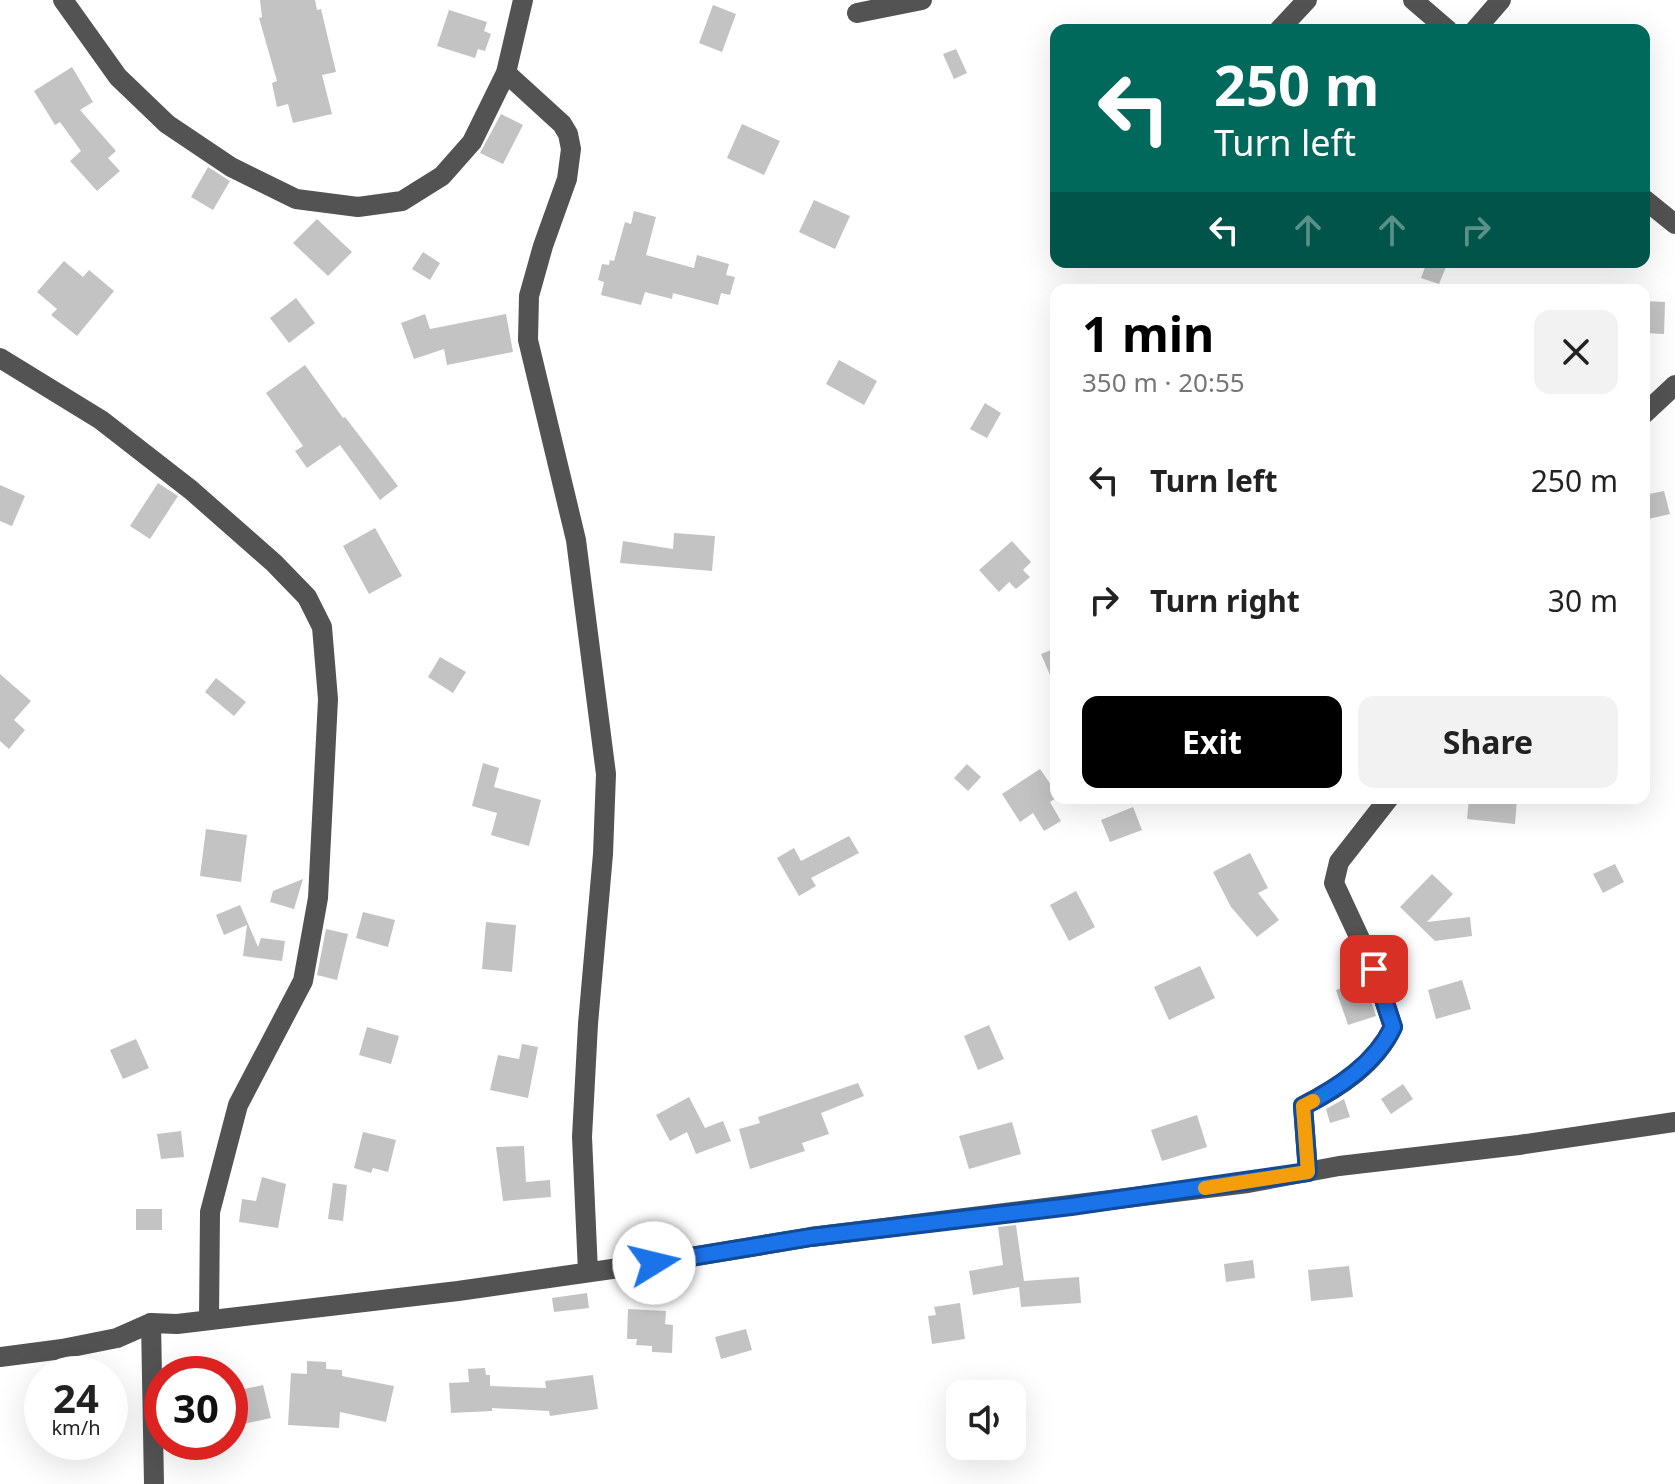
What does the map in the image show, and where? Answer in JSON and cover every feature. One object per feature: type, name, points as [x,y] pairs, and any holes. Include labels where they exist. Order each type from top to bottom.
[{"type":"street","points":[[63,0],[118,77],[167,124],[231,167],[296,199],[358,207],[402,201],[442,176],[472,142],[506,73],[523,0]]},
{"type":"street","points":[[857,13],[922,0]]},
{"type":"street","points":[[1285,24],[1307,0]]},
{"type":"street","points":[[1413,0],[1441,24]]},
{"type":"street","points":[[1480,24],[1501,0]]},
{"type":"street","points":[[506,73],[562,124],[571,149],[567,179],[529,296],[528,340],[576,540],[606,774],[582,1137],[588,1272]]},
{"type":"street","points":[[1650,204],[1675,224]]},
{"type":"street","points":[[0,358],[101,420],[191,490],[274,563],[307,597],[322,627],[328,699],[318,898],[303,981],[238,1105],[210,1212],[209,1320]]},
{"type":"street","points":[[1650,408],[1675,385]]},
{"type":"street","points":[[1308,1172],[1303,1106],[1335,1089],[1384,1046],[1393,1027],[1374,969],[1334,883],[1339,862],[1384,804]]},
{"type":"street","points":[[0,1357],[117,1338],[151,1323],[177,1324],[458,1291],[811,1237],[1071,1206],[1675,1122]]},
{"type":"street","points":[[151,1323],[154,1484]]},
{"type":"building","points":[[260,0],[315,0],[317,10],[321,9],[336,72],[322,75],[332,114],[293,123],[288,104],[277,107],[272,83],[277,81],[259,18],[262,17]]},
{"type":"building","points":[[713,5],[736,14],[722,52],[699,43]]},
{"type":"building","points":[[449,10],[487,22],[484,31],[491,34],[485,51],[478,49],[475,58],[437,46]]},
{"type":"building","points":[[956,49],[967,73],[954,79],[943,54]]},
{"type":"building","points":[[72,67],[93,102],[80,110],[116,151],[108,158],[120,171],[97,191],[70,161],[81,151],[60,122],[55,125],[34,91]]},
{"type":"building","points":[[501,114],[523,125],[503,164],[480,153]]},
{"type":"building","points":[[742,124],[780,141],[764,175],[727,158]]},
{"type":"building","points":[[208,167],[230,181],[213,210],[191,197]]},
{"type":"building","points":[[814,200],[850,216],[835,249],[799,232]]},
{"type":"building","points":[[634,211],[656,217],[646,255],[694,268],[697,255],[729,264],[726,275],[735,277],[730,295],[721,293],[718,305],[673,293],[672,299],[645,292],[641,305],[601,295],[604,282],[598,280],[602,264],[609,265],[610,260],[614,261],[625,222],[631,224]]},
{"type":"building","points":[[317,219],[352,252],[328,276],[293,243]]},
{"type":"building","points":[[423,252],[440,263],[430,280],[412,269]]},
{"type":"building","points":[[64,261],[83,277],[89,270],[114,291],[77,336],[51,315],[57,309],[37,292]]},
{"type":"building","points":[[1425,268],[1446,268],[1439,284],[1421,278]]},
{"type":"building","points":[[296,298],[315,323],[289,343],[270,318]]},
{"type":"building","points":[[1650,301],[1665,302],[1664,334],[1650,333]]},
{"type":"building","points":[[425,314],[430,329],[506,314],[513,352],[447,365],[444,349],[414,359],[401,323]]},
{"type":"building","points":[[839,360],[877,381],[864,405],[826,384]]},
{"type":"building","points":[[305,365],[398,486],[380,500],[340,445],[307,468],[295,451],[303,446],[266,393]]},
{"type":"building","points":[[985,403],[1001,413],[987,438],[970,429]]},
{"type":"building","points":[[158,483],[178,496],[150,539],[130,526]]},
{"type":"building","points":[[0,485],[25,496],[12,526],[0,521]]},
{"type":"building","points":[[1664,491],[1670,514],[1650,519],[1650,494]]},
{"type":"building","points":[[375,528],[402,576],[369,594],[343,546]]},
{"type":"building","points":[[674,533],[715,536],[712,571],[620,563],[623,541],[673,549]]},
{"type":"building","points":[[1012,541],[1031,562],[1023,570],[1030,577],[1016,589],[1009,582],[999,592],[979,570]]},
{"type":"building","points":[[1050,650],[1050,675],[1041,654]]},
{"type":"building","points":[[440,657],[466,672],[453,693],[428,677]]},
{"type":"building","points":[[0,674],[31,701],[14,720],[25,730],[9,749],[0,741]]},
{"type":"building","points":[[216,678],[246,702],[234,716],[205,692]]},
{"type":"building","points":[[483,763],[499,768],[494,787],[541,800],[529,846],[491,835],[497,813],[472,806]]},
{"type":"building","points":[[967,764],[981,777],[968,791],[954,778]]},
{"type":"building","points":[[1040,769],[1050,783],[1050,804],[1061,821],[1044,831],[1033,813],[1020,822],[1002,794]]},
{"type":"building","points":[[1468,804],[1517,804],[1515,824],[1467,819]]},
{"type":"building","points":[[1133,807],[1142,830],[1110,842],[1101,820]]},
{"type":"building","points":[[206,829],[247,835],[241,882],[200,876]]},
{"type":"building","points":[[849,836],[859,853],[811,878],[816,886],[799,896],[777,858],[794,848],[801,861]]},
{"type":"building","points":[[1250,853],[1268,888],[1258,893],[1279,920],[1257,937],[1231,907],[1213,872]]},
{"type":"building","points":[[1615,864],[1624,882],[1603,893],[1593,874]]},
{"type":"building","points":[[1432,874],[1453,894],[1427,922],[1470,917],[1472,936],[1435,941],[1400,907]]},
{"type":"building","points":[[303,879],[294,909],[270,902],[273,891]]},
{"type":"building","points":[[1076,891],[1095,927],[1069,941],[1050,905]]},
{"type":"building","points":[[240,905],[258,947],[261,938],[285,941],[282,961],[243,956],[247,925],[224,935],[216,915]]},
{"type":"building","points":[[363,912],[395,920],[388,947],[356,938]]},
{"type":"building","points":[[486,922],[516,925],[512,972],[482,969]]},
{"type":"building","points":[[326,929],[348,934],[337,980],[317,975]]},
{"type":"building","points":[[1200,966],[1215,998],[1169,1020],[1154,987]]},
{"type":"building","points":[[1364,980],[1376,1016],[1348,1025],[1336,990]]},
{"type":"building","points":[[1462,980],[1471,1009],[1436,1019],[1428,990]]},
{"type":"building","points":[[989,1025],[1004,1059],[978,1070],[964,1036]]},
{"type":"building","points":[[367,1027],[399,1036],[391,1064],[359,1055]]},
{"type":"building","points":[[136,1039],[149,1068],[123,1079],[110,1050]]},
{"type":"building","points":[[522,1044],[538,1047],[528,1098],[490,1090],[498,1055],[519,1059]]},
{"type":"building","points":[[858,1083],[864,1096],[821,1113],[829,1134],[802,1143],[805,1151],[750,1169],[739,1129],[760,1123],[758,1117]]},
{"type":"building","points":[[1403,1084],[1413,1099],[1391,1114],[1381,1099]]},
{"type":"building","points":[[689,1097],[705,1128],[723,1121],[731,1141],[696,1154],[687,1132],[670,1141],[656,1115]]},
{"type":"building","points":[[1344,1099],[1350,1117],[1330,1123],[1326,1109]]},
{"type":"building","points":[[1197,1115],[1207,1147],[1162,1161],[1151,1130]]},
{"type":"building","points":[[1012,1122],[1021,1154],[969,1169],[959,1136]]},
{"type":"building","points":[[181,1131],[184,1157],[161,1159],[157,1134]]},
{"type":"building","points":[[363,1132],[396,1140],[388,1172],[373,1168],[371,1173],[354,1168]]},
{"type":"building","points":[[524,1146],[526,1182],[550,1180],[551,1197],[503,1201],[496,1147]]},
{"type":"building","points":[[262,1177],[286,1184],[278,1228],[239,1222],[242,1199],[256,1201]]},
{"type":"building","points":[[333,1183],[347,1185],[343,1221],[328,1219]]},
{"type":"building","points":[[136,1209],[162,1209],[162,1230],[136,1230]]},
{"type":"building","points":[[1016,1225],[1024,1281],[1079,1277],[1081,1303],[1021,1307],[1019,1287],[973,1295],[969,1271],[1003,1265],[998,1227]]},
{"type":"building","points":[[1253,1260],[1255,1278],[1226,1282],[1224,1264]]},
{"type":"building","points":[[1349,1266],[1353,1297],[1311,1301],[1308,1270]]},
{"type":"building","points":[[587,1293],[589,1308],[554,1312],[552,1298]]},
{"type":"building","points":[[960,1303],[965,1339],[932,1344],[928,1316],[936,1315],[934,1307]]},
{"type":"building","points":[[628,1309],[666,1311],[665,1324],[673,1325],[672,1353],[652,1352],[652,1346],[636,1345],[637,1339],[627,1339]]},
{"type":"building","points":[[746,1329],[752,1350],[721,1359],[715,1337]]},
{"type":"building","points":[[307,1361],[326,1362],[326,1369],[342,1370],[342,1376],[394,1386],[386,1422],[340,1412],[339,1428],[288,1425],[291,1373],[307,1374]]},
{"type":"building","points":[[485,1368],[486,1375],[490,1375],[490,1386],[546,1388],[545,1381],[593,1375],[598,1409],[550,1416],[549,1411],[492,1408],[492,1411],[451,1413],[449,1383],[469,1382],[468,1369]]},
{"type":"building","points":[[263,1385],[271,1418],[248,1423],[248,1388]]},
{"type":"slow traffic","points":[[1205,1188],[1308,1172],[1303,1106],[1313,1101]]},
{"type":"route","points":[[654,1263],[811,1237],[1248,1183],[1308,1172],[1303,1106],[1335,1089],[1384,1046],[1393,1027],[1374,969]]}]
